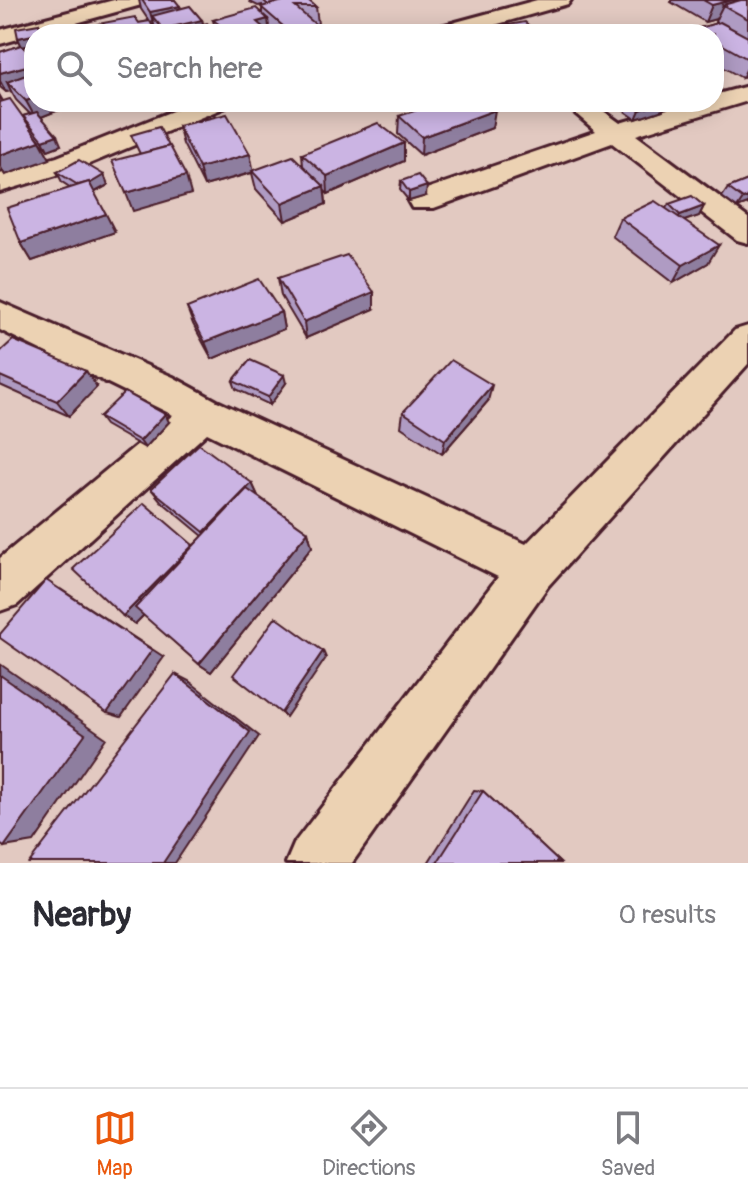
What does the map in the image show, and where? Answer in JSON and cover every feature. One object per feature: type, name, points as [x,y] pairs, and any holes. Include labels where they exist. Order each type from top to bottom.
[{"type":"street","points":[[48,24],[138,0]]},
{"type":"street","points":[[490,24],[561,0]]},
{"type":"street","points":[[443,9],[464,24]]},
{"type":"street","points":[[0,37],[24,31]]},
{"type":"street","points":[[724,100],[748,93]]},
{"type":"street","points":[[0,183],[67,163],[192,112]]},
{"type":"street","points":[[589,112],[748,233]]},
{"type":"street","points":[[423,201],[618,132],[685,112]]},
{"type":"street","points":[[0,315],[160,388],[203,413],[532,570]]},
{"type":"street","points":[[316,863],[532,570],[748,340]]},
{"type":"street","points":[[0,588],[203,413]]},
{"type":"building","points":[[142,0],[175,0],[180,6],[150,12]]},
{"type":"building","points":[[263,0],[287,0],[268,5]]},
{"type":"building","points":[[287,0],[308,0],[316,7],[295,7],[315,24],[281,24],[261,7]]},
{"type":"building","points":[[703,0],[732,0],[712,5]]},
{"type":"building","points":[[748,0],[748,19],[723,5]]},
{"type":"building","points":[[190,6],[202,20],[159,24],[152,16]]},
{"type":"building","points":[[256,8],[268,19],[257,22],[259,24],[219,24],[213,20]]},
{"type":"building","points":[[135,17],[139,23],[150,21],[152,24],[98,24]]},
{"type":"building","points":[[724,24],[748,37],[748,59],[724,46]]},
{"type":"building","points":[[24,27],[24,37],[18,38],[16,28]]},
{"type":"building","points":[[21,45],[24,48],[24,67],[0,73],[0,52]]},
{"type":"building","points":[[24,76],[24,99],[7,82]]},
{"type":"building","points":[[10,99],[40,141],[0,155],[0,102]]},
{"type":"building","points":[[37,112],[57,135],[43,140],[23,116]]},
{"type":"building","points":[[411,112],[490,112],[422,137],[399,116]]},
{"type":"building","points":[[227,114],[250,154],[199,168],[178,126]]},
{"type":"building","points":[[378,123],[404,143],[327,176],[302,154]]},
{"type":"building","points":[[159,127],[169,146],[140,154],[131,135]]},
{"type":"building","points":[[170,146],[186,176],[126,193],[112,161]]},
{"type":"building","points":[[293,156],[324,186],[282,203],[252,171]]},
{"type":"building","points":[[79,160],[104,175],[89,184],[78,185],[57,172]]},
{"type":"building","points":[[418,175],[427,186],[409,192],[401,181]]},
{"type":"building","points":[[748,180],[748,197],[743,199],[728,188]]},
{"type":"building","points":[[89,182],[106,214],[21,243],[7,208]]},
{"type":"building","points":[[692,196],[704,206],[680,215],[669,204]]},
{"type":"building","points":[[655,201],[719,245],[683,265],[620,218]]},
{"type":"building","points":[[347,255],[374,292],[304,322],[278,278]]},
{"type":"building","points":[[259,279],[281,312],[205,342],[187,308]]},
{"type":"building","points":[[13,340],[86,371],[57,401],[0,376],[0,352]]},
{"type":"building","points":[[250,360],[284,375],[268,397],[233,381]]},
{"type":"building","points":[[451,360],[492,385],[445,440],[403,412]]},
{"type":"building","points":[[125,392],[165,414],[140,441],[99,417]]},
{"type":"building","points":[[199,444],[252,483],[204,532],[151,489]]},
{"type":"building","points":[[247,489],[308,532],[199,664],[135,608]]},
{"type":"building","points":[[144,503],[193,545],[123,616],[73,569]]},
{"type":"building","points":[[46,580],[152,650],[107,713],[0,638],[0,634]]},
{"type":"building","points":[[276,617],[323,651],[281,713],[233,675]]},
{"type":"building","points":[[175,674],[250,732],[163,863],[29,863]]},
{"type":"building","points":[[0,675],[85,734],[4,847],[0,844]]},
{"type":"building","points":[[483,791],[560,863],[437,863]]}]
